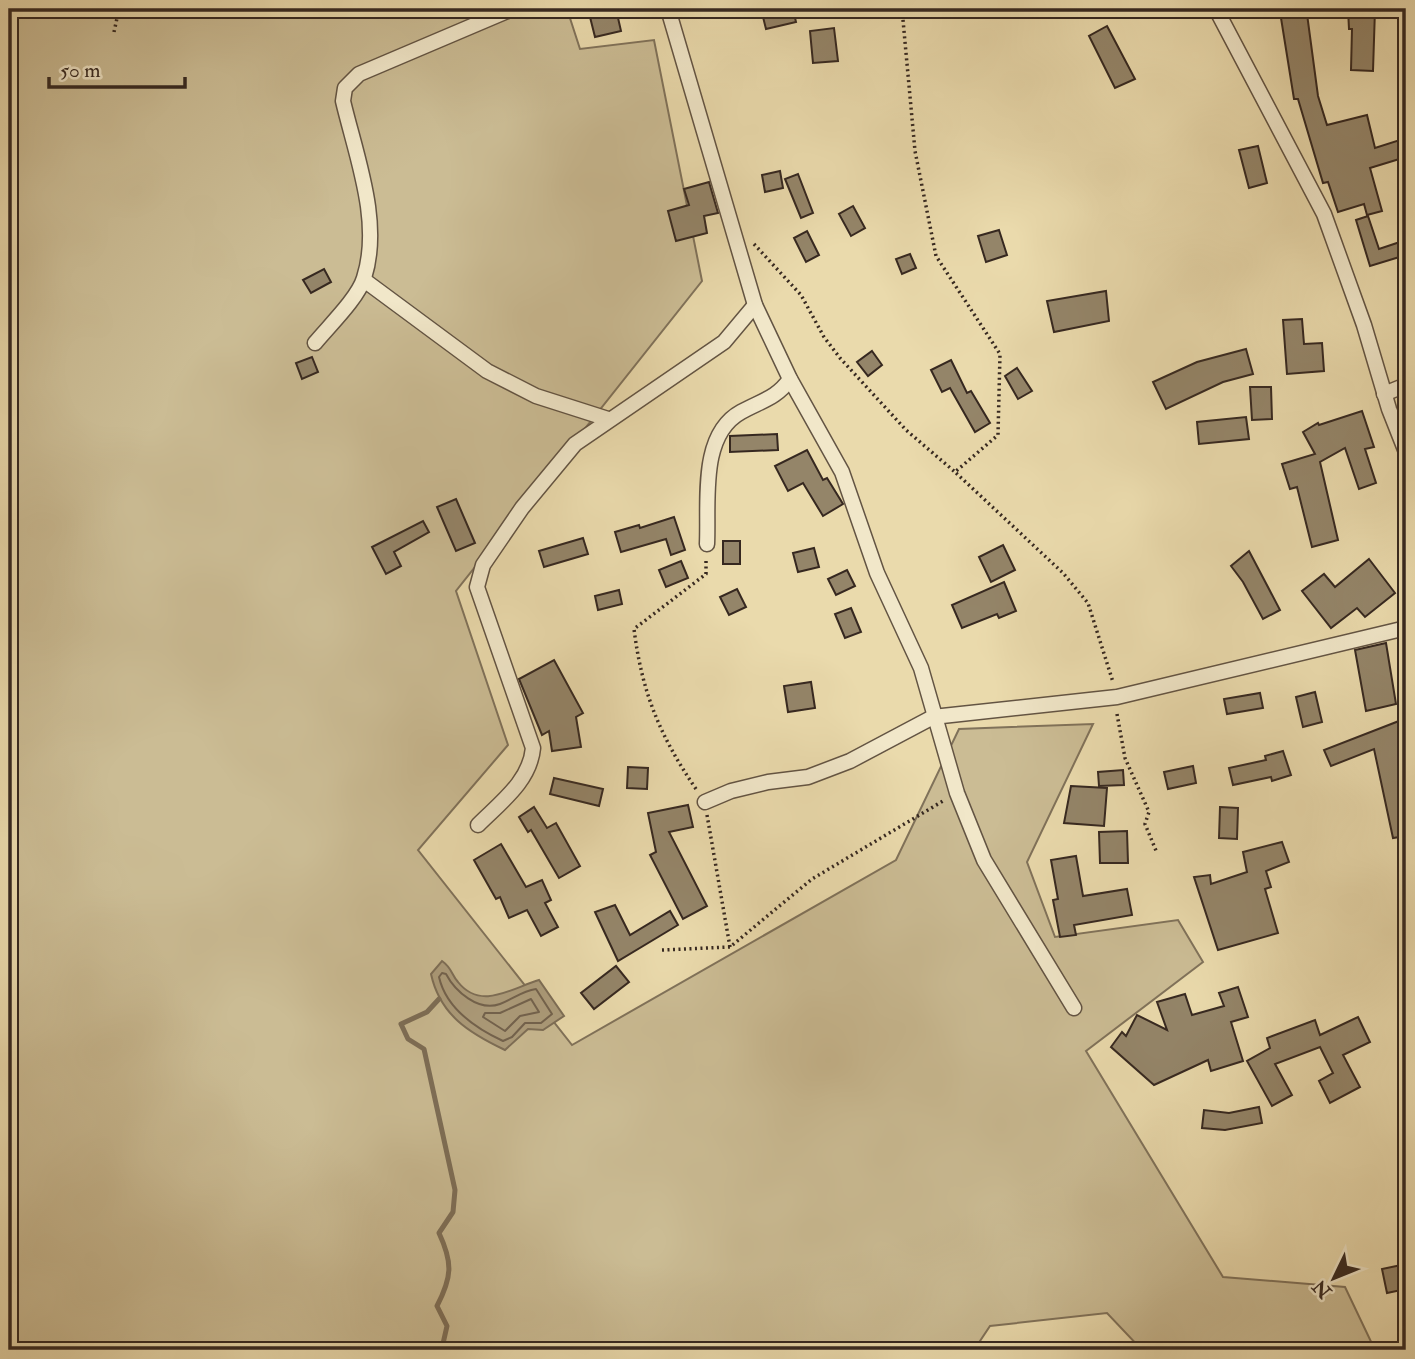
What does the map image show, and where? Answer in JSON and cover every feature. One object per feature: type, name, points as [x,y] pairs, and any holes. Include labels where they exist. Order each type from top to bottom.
[{"type":"street","points":[[315,344],[364,280],[370,246],[368,208],[343,101],[345,88],[359,74],[512,9]]},
{"type":"street","points":[[668,9],[755,305],[790,379],[842,472],[877,573],[921,668],[933,718],[957,793],[984,860],[1074,1008]]},
{"type":"street","points":[[1216,9],[1324,214],[1406,452]]},
{"type":"street","points":[[364,280],[487,371],[536,396],[608,419]]},
{"type":"street","points":[[478,825],[517,786],[531,764],[533,748],[477,587],[478,576],[522,508],[575,444],[724,342],[755,305]]},
{"type":"street","points":[[707,544],[710,477],[716,437],[726,422],[776,396],[790,379]]},
{"type":"street","points":[[1384,394],[1406,385]]},
{"type":"street","points":[[705,802],[756,785],[808,778],[850,761],[933,718],[1118,697],[1406,628]]},
{"type":"path","points":[[114,32],[118,9]]},
{"type":"path","points":[[902,9],[915,151],[936,256],[1000,354],[998,435],[955,472]]},
{"type":"path","points":[[732,226],[794,286],[840,358],[906,430],[1063,573],[1088,603],[1118,697],[1118,727],[1125,758],[1149,812],[1145,824],[1157,853]]},
{"type":"path","points":[[707,544],[706,574],[634,629],[640,673],[667,747],[705,802],[730,947]]},
{"type":"path","points":[[662,950],[730,947],[812,879],[957,793]]},
{"type":"shaded area","points":[[9,9],[567,9],[580,49],[654,40],[702,281],[456,591],[508,745],[418,850],[572,1045],[896,860],[959,729],[1093,724],[1027,862],[1055,937],[1178,920],[1203,962],[1086,1051],[1223,1277],[1345,1287],[1375,1350],[1142,1350],[1107,1313],[990,1326],[974,1350],[9,1350]]},
{"type":"water","points":[[442,961],[467,991],[477,995],[497,995],[539,980],[564,1016],[543,1030],[528,1029],[505,1050],[468,1029],[441,1001],[431,974]]},
{"type":"building","points":[[588,9],[616,9],[621,31],[595,37]]},
{"type":"building","points":[[761,9],[793,9],[796,22],[766,29]]},
{"type":"building","points":[[1348,9],[1375,9],[1373,71],[1351,70],[1352,29],[1349,29]]},
{"type":"building","points":[[1307,14],[1318,96],[1327,125],[1367,115],[1375,148],[1406,138],[1406,157],[1370,168],[1382,211],[1367,215],[1364,204],[1338,212],[1328,182],[1323,183],[1298,99],[1294,99],[1281,18]]},
{"type":"building","points":[[1107,26],[1135,79],[1115,88],[1089,36]]},
{"type":"building","points":[[834,28],[838,61],[813,63],[810,31]]},
{"type":"building","points":[[1258,146],[1267,183],[1249,188],[1239,150]]},
{"type":"building","points":[[780,171],[783,188],[765,192],[762,175]]},
{"type":"building","points":[[798,174],[813,213],[801,218],[785,179]]},
{"type":"building","points":[[709,182],[718,213],[704,216],[707,233],[676,241],[668,211],[689,205],[684,189]]},
{"type":"building","points":[[853,206],[865,228],[851,236],[839,214]]},
{"type":"building","points":[[1368,216],[1379,249],[1406,240],[1406,255],[1370,266],[1356,220]]},
{"type":"building","points":[[999,230],[1007,255],[986,262],[978,236]]},
{"type":"building","points":[[807,231],[819,255],[806,262],[794,238]]},
{"type":"building","points":[[910,254],[916,268],[902,274],[896,259]]},
{"type":"building","points":[[324,269],[331,282],[311,293],[303,280]]},
{"type":"building","points":[[1106,291],[1109,321],[1054,332],[1047,301]]},
{"type":"building","points":[[1302,319],[1304,344],[1322,343],[1324,371],[1287,374],[1283,320]]},
{"type":"building","points":[[1246,349],[1253,374],[1223,382],[1166,409],[1153,382],[1197,362]]},
{"type":"building","points":[[872,351],[882,365],[868,376],[857,362]]},
{"type":"building","points":[[312,357],[318,372],[302,379],[296,363]]},
{"type":"building","points":[[951,360],[967,393],[971,391],[990,423],[975,432],[950,388],[942,392],[931,370]]},
{"type":"building","points":[[1017,368],[1032,391],[1018,399],[1005,376]]},
{"type":"building","points":[[1250,387],[1271,387],[1272,419],[1252,420]]},
{"type":"building","points":[[1362,411],[1374,447],[1365,449],[1376,483],[1359,489],[1345,448],[1320,462],[1338,540],[1312,547],[1297,487],[1290,489],[1282,464],[1315,454],[1303,432],[1318,423],[1319,425]]},
{"type":"building","points":[[1246,417],[1249,439],[1199,444],[1197,422]]},
{"type":"building","points":[[777,434],[778,450],[730,452],[730,436]]},
{"type":"building","points":[[807,450],[823,480],[827,478],[843,504],[823,516],[803,483],[788,491],[775,466]]},
{"type":"building","points":[[456,499],[475,543],[456,551],[437,507]]},
{"type":"building","points":[[674,517],[685,550],[671,555],[666,539],[621,552],[615,532],[639,525],[640,528]]},
{"type":"building","points":[[423,521],[429,532],[394,552],[401,566],[386,574],[372,547]]},
{"type":"building","points":[[583,538],[588,554],[544,567],[539,551]]},
{"type":"building","points":[[723,541],[740,541],[740,564],[723,564]]},
{"type":"building","points":[[1003,545],[1015,570],[991,582],[979,557]]},
{"type":"building","points":[[814,548],[819,567],[798,572],[793,553]]},
{"type":"building","points":[[1249,551],[1280,610],[1263,619],[1231,566]]},
{"type":"building","points":[[1369,559],[1395,593],[1365,617],[1357,608],[1331,628],[1302,591],[1324,574],[1335,587]]},
{"type":"building","points":[[681,561],[688,578],[666,587],[659,570]]},
{"type":"building","points":[[847,570],[855,586],[836,595],[828,579]]},
{"type":"building","points":[[1004,582],[1016,611],[999,618],[997,614],[962,628],[952,605]]},
{"type":"building","points":[[737,589],[746,607],[729,615],[720,597]]},
{"type":"building","points":[[619,590],[622,604],[598,610],[595,596]]},
{"type":"building","points":[[851,608],[861,632],[845,638],[835,614]]},
{"type":"building","points":[[1386,643],[1396,704],[1366,711],[1355,650]]},
{"type":"building","points":[[554,660],[583,713],[576,717],[581,747],[552,751],[549,731],[542,735],[519,679]]},
{"type":"building","points":[[811,682],[815,708],[788,712],[784,686]]},
{"type":"building","points":[[1315,692],[1322,722],[1303,727],[1296,697]]},
{"type":"building","points":[[1260,693],[1263,708],[1227,714],[1224,699]]},
{"type":"building","points":[[1399,721],[1406,766],[1406,786],[1400,787],[1406,816],[1406,836],[1393,838],[1374,749],[1331,766],[1324,750]]},
{"type":"building","points":[[1283,751],[1291,775],[1272,781],[1271,777],[1233,785],[1229,768],[1266,760],[1265,756]]},
{"type":"building","points":[[1193,766],[1196,783],[1168,789],[1164,772]]},
{"type":"building","points":[[628,767],[648,768],[647,789],[627,788]]},
{"type":"building","points":[[1123,770],[1124,785],[1099,786],[1098,772]]},
{"type":"building","points":[[554,778],[603,789],[599,806],[550,794]]},
{"type":"building","points":[[1071,786],[1107,788],[1104,826],[1064,823]]},
{"type":"building","points":[[688,805],[693,827],[669,832],[707,906],[683,919],[650,855],[656,852],[648,813]]},
{"type":"building","points":[[534,807],[547,828],[556,823],[580,866],[559,878],[531,830],[528,832],[519,817]]},
{"type":"building","points":[[1220,807],[1238,808],[1237,839],[1219,838]]},
{"type":"building","points":[[1127,831],[1128,863],[1100,863],[1099,832]]},
{"type":"building","points":[[1282,842],[1289,862],[1266,871],[1271,887],[1265,889],[1278,933],[1218,950],[1194,877],[1210,875],[1211,884],[1247,872],[1243,852]]},
{"type":"building","points":[[501,844],[526,887],[542,880],[551,900],[545,903],[558,927],[541,936],[527,910],[509,918],[500,897],[496,899],[474,860]]},
{"type":"building","points":[[1076,856],[1083,896],[1127,889],[1132,915],[1074,925],[1076,935],[1060,937],[1053,900],[1058,899],[1051,860]]},
{"type":"building","points":[[615,905],[630,935],[670,911],[678,925],[618,961],[595,912]]},
{"type":"building","points":[[616,966],[629,982],[594,1009],[581,993]]},
{"type":"building","points":[[1238,987],[1248,1017],[1231,1022],[1243,1061],[1211,1071],[1208,1060],[1154,1085],[1111,1047],[1122,1032],[1126,1036],[1137,1015],[1167,1030],[1157,1002],[1185,994],[1192,1015],[1224,1006],[1219,993]]},
{"type":"building","points":[[1358,1017],[1370,1042],[1343,1055],[1360,1087],[1330,1103],[1319,1081],[1333,1073],[1320,1047],[1275,1064],[1292,1095],[1272,1106],[1247,1061],[1270,1048],[1267,1038],[1315,1020],[1320,1035]]},
{"type":"building","points":[[1259,1107],[1262,1123],[1225,1130],[1202,1128],[1204,1110],[1229,1113]]},
{"type":"building","points":[[1406,1264],[1406,1289],[1387,1293],[1382,1269]]},
{"type":"waterway","points":[[438,1350],[442,1348],[447,1326],[437,1306],[446,1287],[449,1270],[447,1253],[439,1233],[453,1212],[455,1190],[424,1049],[408,1039],[401,1024],[427,1012],[439,999]]}]
